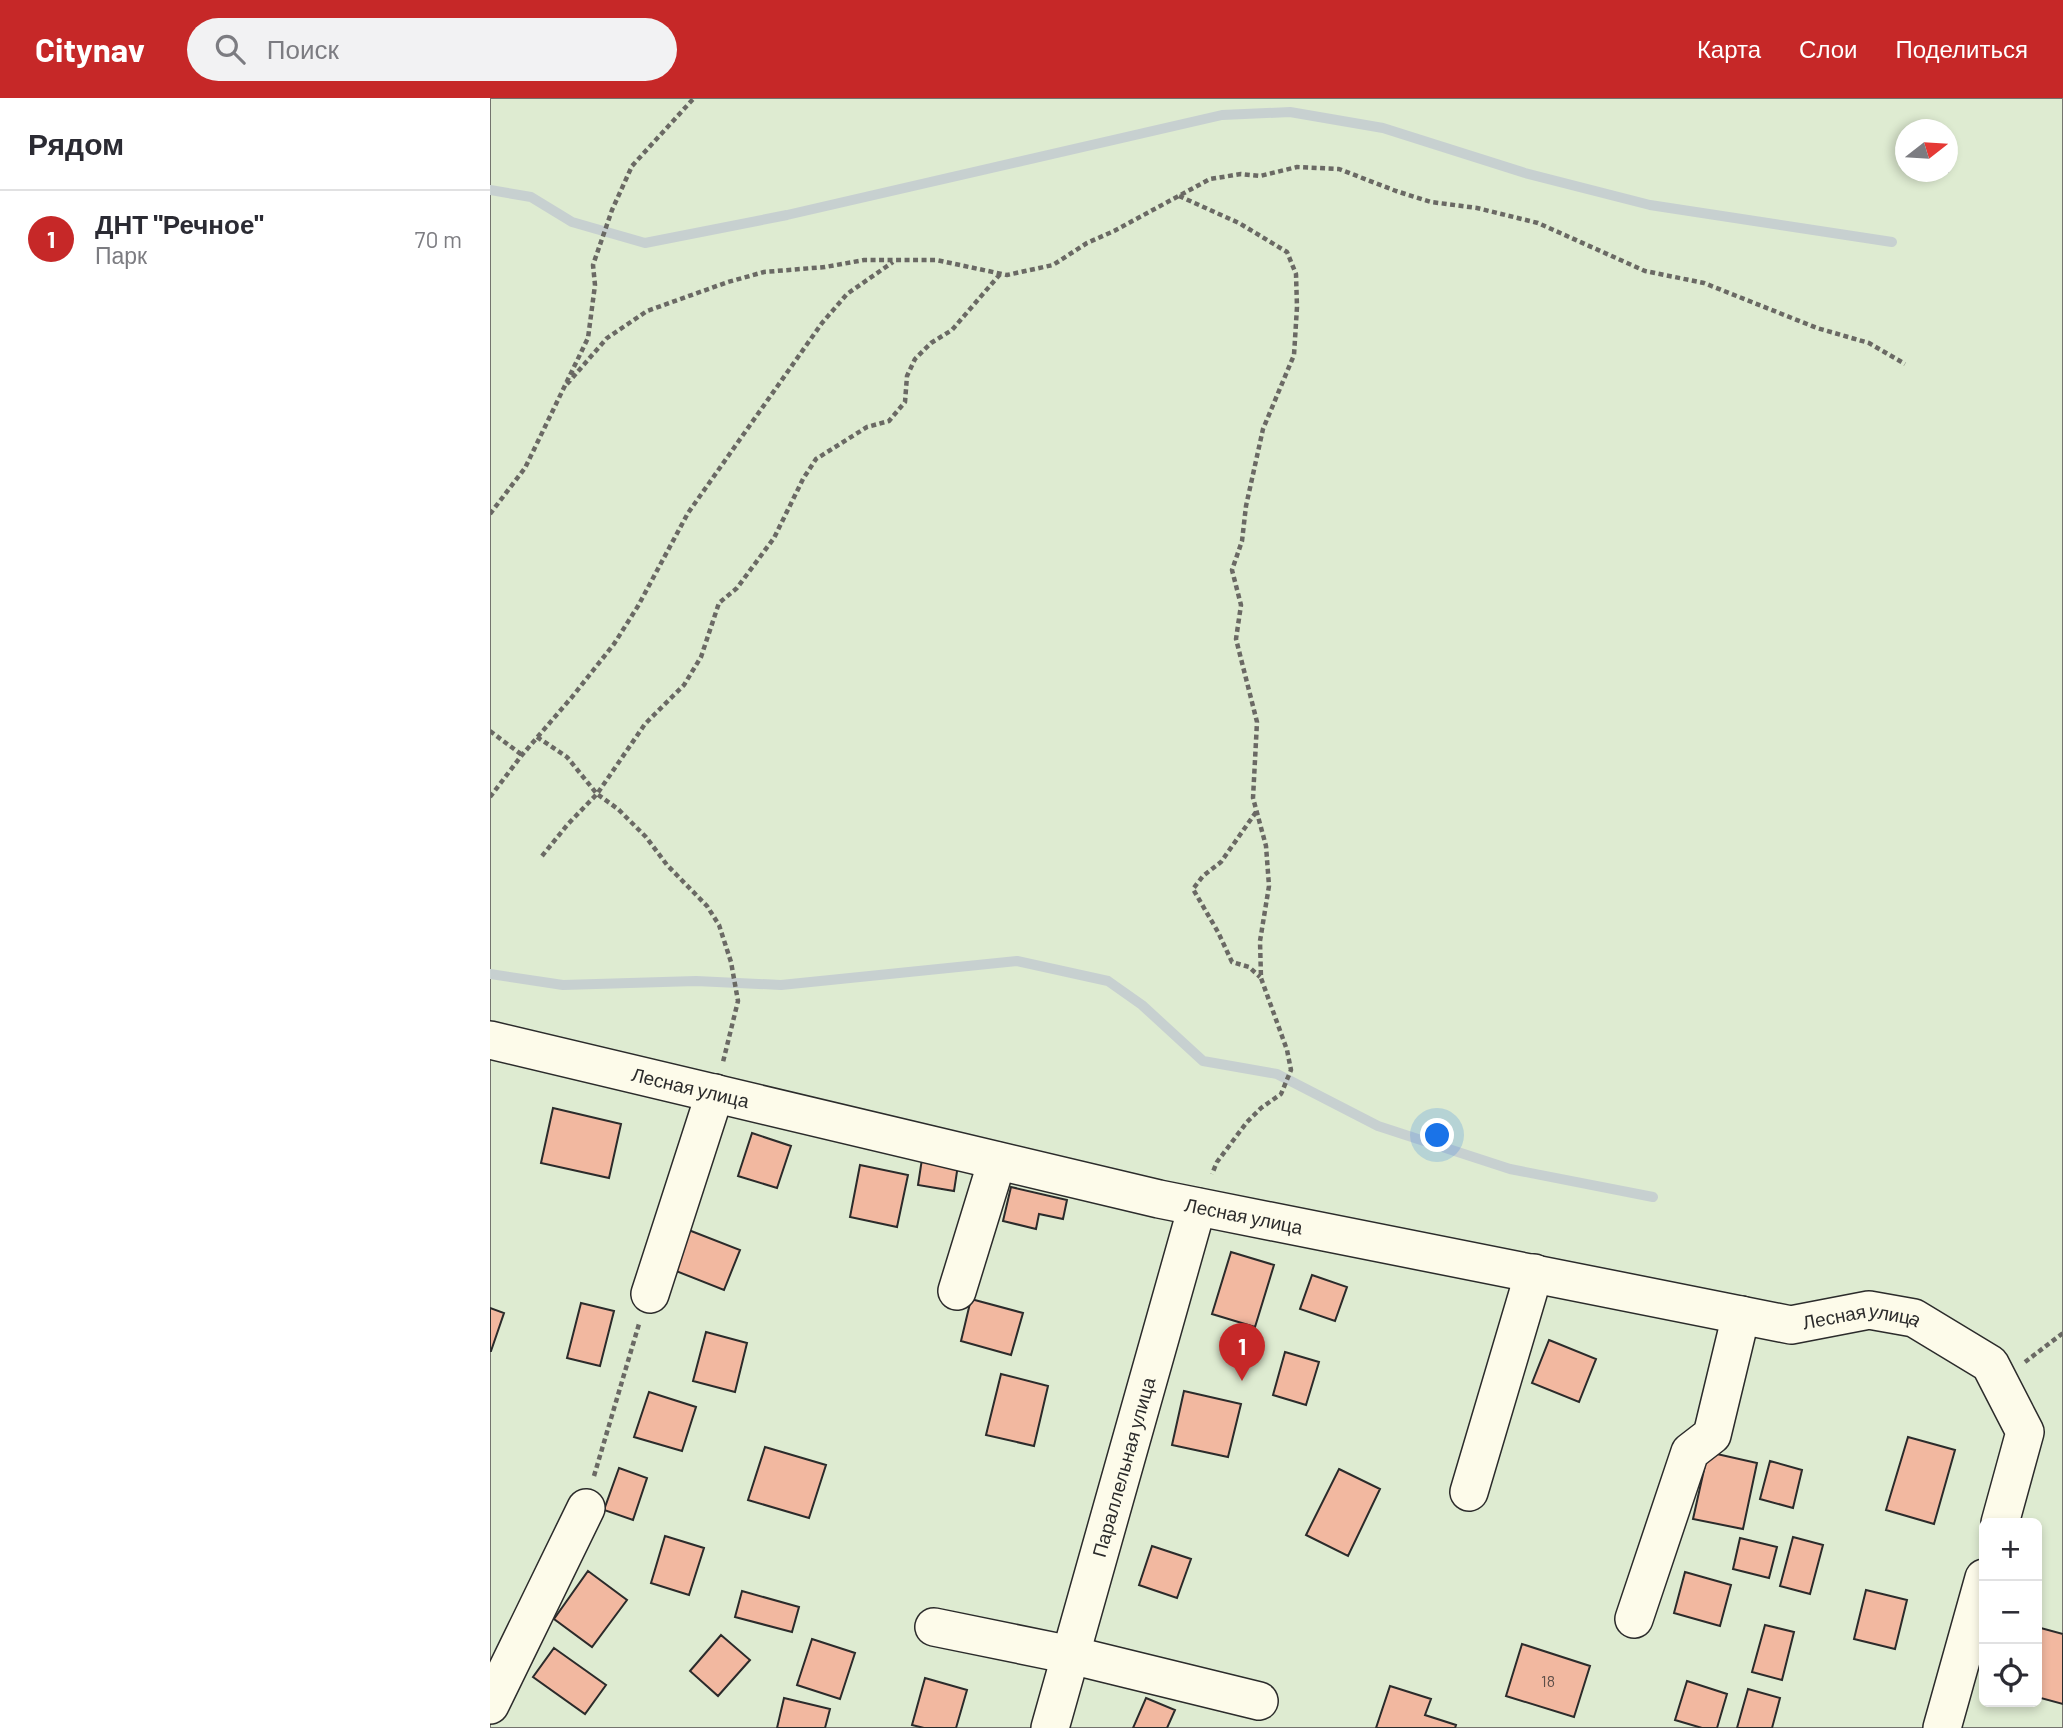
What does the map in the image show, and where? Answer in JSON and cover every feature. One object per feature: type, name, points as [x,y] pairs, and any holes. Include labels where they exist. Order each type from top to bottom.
[{"type":"street","name":"Лесная улица","points":[[490,1040],[1197,1207],[1791,1325],[1869,1310],[1914,1318],[1994,1373]]},
{"type":"street","points":[[650,1293],[715,1093]]},
{"type":"street","points":[[957,1291],[997,1161]]},
{"type":"street","name":"Параллельная улица","points":[[1050,1728],[1197,1207]]},
{"type":"street","points":[[1469,1492],[1534,1273]]},
{"type":"street","points":[[1634,1619],[1690,1452],[1712,1435],[1741,1315]]},
{"type":"street","points":[[1994,1373],[2025,1432],[2001,1518]]},
{"type":"street","points":[[490,1704],[586,1507]]},
{"type":"street","points":[[1942,1728],[1983,1581]]},
{"type":"street","points":[[934,1627],[1071,1655],[1259,1701]]},
{"type":"path","points":[[490,514],[525,468],[588,338],[595,285],[593,265],[612,210],[632,166],[694,98]]},
{"type":"path","points":[[567,384],[607,338],[647,312],[728,282],[764,272],[825,267],[864,260],[936,260],[1007,275],[1052,265],[1087,243],[1210,180],[1241,174],[1260,176],[1297,167],[1339,169],[1431,202],[1477,208],[1538,223],[1645,271],[1704,283],[1817,328],[1869,343],[1905,364]]},
{"type":"path","points":[[1179,196],[1239,223],[1287,252],[1296,274],[1297,307],[1294,355],[1263,429],[1246,506],[1242,541],[1232,570],[1241,604],[1236,639],[1257,722],[1253,798],[1266,846],[1269,886],[1260,941],[1261,978],[1287,1050],[1291,1070],[1281,1094],[1247,1122],[1217,1162],[1197,1207]]},
{"type":"path","points":[[490,797],[614,644],[638,606],[688,513],[822,323],[847,295],[894,261]]},
{"type":"path","points":[[542,856],[597,794],[645,724],[684,685],[701,657],[719,603],[737,587],[774,538],[816,459],[867,428],[889,421],[905,402],[907,376],[915,359],[931,343],[952,330],[1001,273]]},
{"type":"path","points":[[490,731],[522,755]]},
{"type":"path","points":[[537,737],[567,757],[597,794],[618,809],[646,837],[667,864],[707,906],[719,926],[731,962],[738,1001],[715,1093]]},
{"type":"path","points":[[1256,811],[1222,862],[1203,876],[1194,889],[1232,962],[1249,967],[1261,978]]},
{"type":"path","points":[[586,1507],[610,1418],[650,1293]]},
{"type":"path","points":[[1994,1373],[2063,1333]]},
{"type":"green space","points":[[490,98],[2063,98],[2063,1728],[490,1728]]},
{"type":"building","points":[[553,1108],[621,1124],[609,1178],[541,1163]]},
{"type":"building","points":[[752,1133],[791,1146],[777,1188],[738,1176]]},
{"type":"building","points":[[922,1159],[958,1165],[954,1191],[918,1185]]},
{"type":"building","points":[[860,1165],[908,1175],[897,1227],[850,1217]]},
{"type":"building","points":[[1011,1187],[1067,1200],[1063,1219],[1039,1214],[1036,1229],[1003,1221]]},
{"type":"building","points":[[686,1229],[740,1250],[724,1290],[671,1269]]},
{"type":"building","points":[[1231,1252],[1274,1265],[1255,1327],[1212,1314]]},
{"type":"building","points":[[1312,1275],[1347,1287],[1335,1321],[1300,1309]]},
{"type":"building","points":[[971,1299],[1023,1313],[1011,1355],[961,1341]]},
{"type":"building","points":[[581,1303],[614,1311],[600,1366],[567,1358]]},
{"type":"building","points":[[490,1308],[504,1313],[491,1351],[490,1351]]},
{"type":"building","points":[[706,1332],[747,1343],[735,1392],[693,1381]]},
{"type":"building","points":[[1549,1340],[1596,1359],[1579,1402],[1532,1383]]},
{"type":"building","points":[[1285,1352],[1319,1362],[1306,1405],[1273,1395]]},
{"type":"building","points":[[1001,1374],[1048,1386],[1034,1446],[986,1435]]},
{"type":"building","points":[[1184,1391],[1241,1404],[1228,1457],[1172,1445]]},
{"type":"building","points":[[649,1392],[696,1407],[682,1451],[634,1437]]},
{"type":"building","points":[[1908,1437],[1955,1450],[1934,1524],[1886,1510]]},
{"type":"building","points":[[765,1447],[826,1465],[809,1518],[748,1500]]},
{"type":"building","points":[[1708,1452],[1757,1463],[1743,1529],[1693,1519]]},
{"type":"building","points":[[1770,1461],[1802,1470],[1793,1508],[1760,1499]]},
{"type":"building","points":[[619,1468],[647,1478],[633,1520],[604,1510]]},
{"type":"building","points":[[1339,1469],[1380,1489],[1348,1556],[1306,1535]]},
{"type":"building","points":[[665,1536],[704,1548],[689,1595],[651,1583]]},
{"type":"building","points":[[1793,1537],[1823,1545],[1810,1594],[1780,1586]]},
{"type":"building","points":[[1740,1538],[1777,1547],[1769,1578],[1733,1569]]},
{"type":"building","points":[[1152,1546],[1191,1559],[1177,1598],[1139,1585]]},
{"type":"building","points":[[588,1571],[627,1600],[592,1647],[554,1619]]},
{"type":"building","points":[[1685,1572],[1731,1585],[1720,1626],[1674,1613]]},
{"type":"building","points":[[1866,1590],[1907,1600],[1895,1649],[1854,1639]]},
{"type":"building","points":[[742,1591],[799,1607],[792,1632],[735,1617]]},
{"type":"building","points":[[1765,1625],[1794,1632],[1782,1680],[1752,1672]]},
{"type":"building","points":[[2042,1628],[2063,1634],[2063,1704],[2042,1698]]},
{"type":"building","points":[[721,1635],[750,1660],[718,1696],[690,1671]]},
{"type":"building","points":[[812,1639],[855,1653],[840,1699],[797,1685]]},
{"type":"building","points":[[1522,1644],[1590,1666],[1574,1717],[1506,1696]]},
{"type":"building","points":[[554,1648],[606,1685],[585,1714],[533,1677]]},
{"type":"building","points":[[925,1678],[967,1690],[956,1728],[924,1728],[912,1725]]},
{"type":"building","points":[[1687,1681],[1727,1694],[1717,1728],[1702,1728],[1675,1720]]},
{"type":"building","points":[[1390,1686],[1431,1699],[1425,1715],[1456,1725],[1455,1728],[1376,1728]]},
{"type":"building","points":[[1748,1689],[1780,1698],[1772,1728],[1737,1728]]},
{"type":"building","points":[[784,1698],[830,1709],[825,1728],[777,1728]]},
{"type":"building","points":[[1146,1698],[1175,1710],[1167,1728],[1133,1728]]},
{"type":"waterway","points":[[490,190],[531,197],[572,222],[645,243],[787,215],[1222,115],[1290,112],[1383,128],[1525,173],[1650,205],[1892,242]]},
{"type":"waterway","points":[[490,974],[563,985],[696,981],[781,985],[1017,961],[1108,981],[1142,1005],[1203,1061],[1277,1074],[1378,1126],[1510,1169],[1653,1197]]},
{"type":"place","name":"ДНТ \"Речное\"","points":[[1242,1381]]}]
